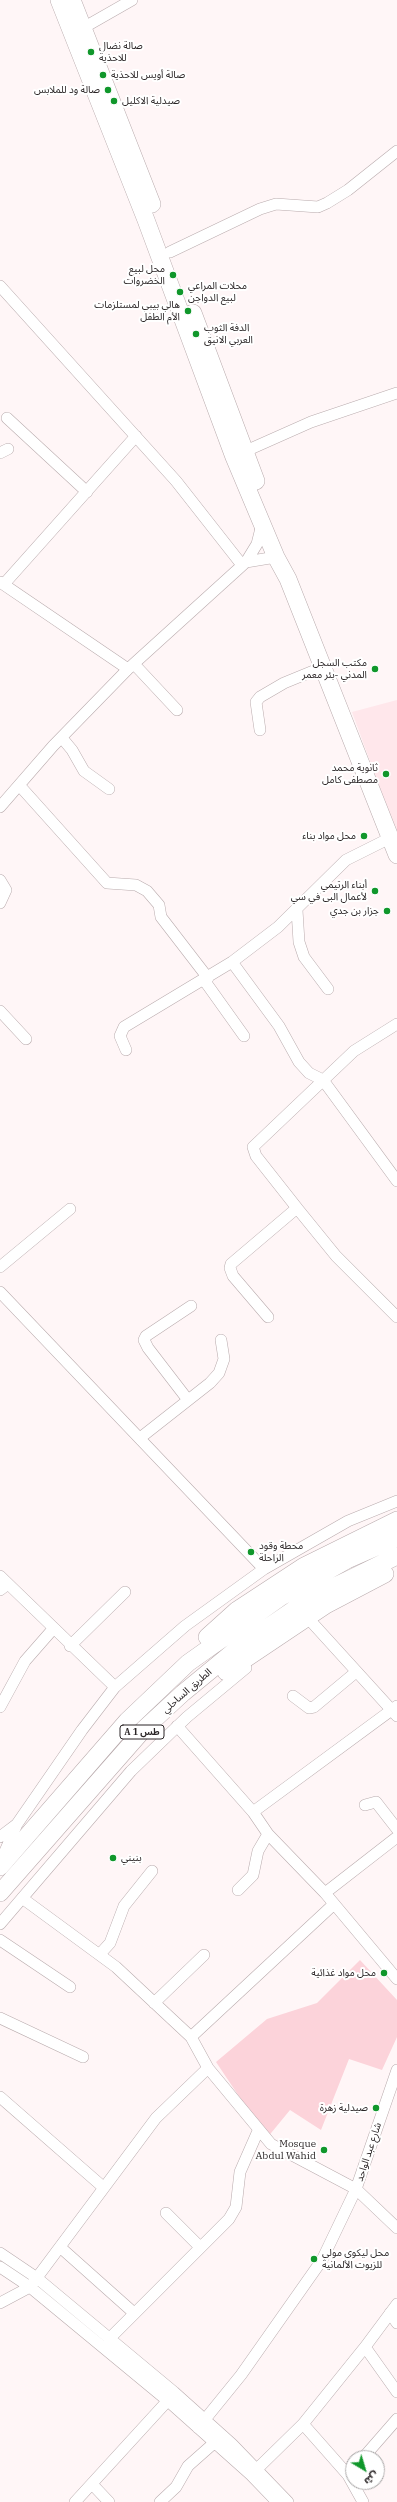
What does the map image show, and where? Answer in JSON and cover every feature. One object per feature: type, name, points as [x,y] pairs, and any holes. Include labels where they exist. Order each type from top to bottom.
[{"type":"highway","points":[[59,0],[204,359],[239,454],[262,524],[276,558],[288,579],[397,855]]},
{"type":"highway","points":[[72,0],[110,92],[170,252],[204,359]]},
{"type":"highway","points":[[239,454],[283,553],[288,579]]},
{"type":"highway","points":[[188,1663],[212,1632],[237,1610],[281,1580],[332,1551],[397,1520]]},
{"type":"highway","name":"الطريق الساحلي","points":[[0,1893],[144,1729],[183,1693],[305,1592],[347,1560],[397,1538]]},
{"type":"highway","name":"الطريق الساحلي","points":[[0,1867],[127,1721],[188,1663],[238,1626],[305,1592],[397,1556]]},
{"type":"highway","points":[[144,1729],[170,1717],[239,1662],[309,1619],[352,1590],[397,1569]]},
{"type":"street","points":[[83,28],[132,0]]},
{"type":"street","points":[[170,252],[260,209],[276,204],[318,206],[327,203],[348,190],[397,151]]},
{"type":"street","points":[[0,286],[136,436],[244,563]]},
{"type":"street","points":[[239,454],[311,422],[396,395]]},
{"type":"street","points":[[8,418],[87,492]]},
{"type":"street","points":[[136,436],[87,492],[2,583],[131,666],[177,710]]},
{"type":"street","points":[[0,807],[62,738],[131,666],[244,563],[257,544],[262,524]]},
{"type":"street","points":[[244,563],[276,558]]},
{"type":"street","points":[[260,730],[256,702],[260,697],[284,683],[323,667]]},
{"type":"street","points":[[62,738],[72,750],[84,771],[109,789]]},
{"type":"street","points":[[19,785],[107,883],[136,885],[147,891],[159,905],[161,917],[206,979],[244,1036]]},
{"type":"street","points":[[126,1050],[120,1036],[124,1028],[150,1010],[206,979],[232,962],[297,910],[320,883],[346,860],[390,838]]},
{"type":"street","points":[[0,880],[6,890],[0,903]]},
{"type":"street","points":[[297,910],[298,935],[304,957],[328,989]]},
{"type":"street","points":[[232,962],[279,1026],[299,1062],[309,1073],[322,1080],[397,1181]]},
{"type":"street","points":[[0,1011],[26,1039]]},
{"type":"street","points":[[397,1024],[354,1051],[322,1080],[254,1147],[256,1156],[336,1256],[397,1317]]},
{"type":"street","points":[[268,1317],[233,1276],[230,1268],[231,1264],[297,1208]]},
{"type":"street","points":[[0,1267],[70,1209]]},
{"type":"street","points":[[0,1292],[264,1569]]},
{"type":"street","points":[[188,1400],[148,1348],[144,1340],[191,1306]]},
{"type":"street","points":[[140,1438],[219,1373],[224,1359],[221,1340]]},
{"type":"street","points":[[0,1861],[17,1824],[82,1730],[115,1687],[185,1626],[264,1569],[348,1521],[397,1501]]},
{"type":"street","points":[[0,1576],[4,1587],[53,1629],[115,1687]]},
{"type":"street","points":[[70,1646],[124,1592]]},
{"type":"street","points":[[0,1924],[88,1819],[131,1771],[177,1726],[240,1672],[309,1619],[356,1672],[395,1711],[253,1812]]},
{"type":"street","points":[[0,1707],[25,1661],[53,1629]]},
{"type":"street","points":[[293,1696],[308,1708],[314,1707],[356,1672]]},
{"type":"street","points":[[177,1726],[253,1812],[268,1834],[325,1893],[397,1979]]},
{"type":"street","points":[[325,1893],[397,1836],[376,1802],[365,1805]]},
{"type":"street","points":[[0,1836],[17,1824]]},
{"type":"street","points":[[238,1890],[253,1875],[258,1851],[268,1834]]},
{"type":"street","points":[[100,1954],[110,1943],[124,1906],[152,1871]]},
{"type":"street","points":[[22,1898],[100,1954],[191,2036],[208,2068],[258,2131],[271,2144],[356,2189],[397,2228]]},
{"type":"street","points":[[191,2036],[334,1904]]},
{"type":"street","points":[[0,1940],[70,1988]]},
{"type":"street","points":[[154,2003],[204,1955]]},
{"type":"street","points":[[0,2018],[83,2057]]},
{"type":"street","points":[[0,2303],[34,2282],[103,2187],[156,2118],[208,2068]]},
{"type":"street","name":"شارع عبد الواحد","points":[[202,2424],[245,2369],[322,2260],[356,2189],[397,2070]]},
{"type":"street","points":[[0,2097],[103,2187]]},
{"type":"street","points":[[109,2339],[229,2219],[236,2208],[240,2172],[258,2131]]},
{"type":"street","points":[[166,2213],[200,2247]]},
{"type":"street","points":[[60,2247],[134,2313]]},
{"type":"street","points":[[0,2253],[257,2469],[288,2502]]},
{"type":"street","points":[[0,2267],[34,2282],[109,2339],[171,2397]]},
{"type":"street","points":[[257,2469],[303,2424],[366,2347],[397,2304]]},
{"type":"street","points":[[390,2313],[397,2323]]},
{"type":"street","points":[[366,2347],[397,2392]]},
{"type":"street","points":[[75,2502],[171,2397]]},
{"type":"street","points":[[370,2450],[397,2419]]},
{"type":"street","points":[[202,2424],[214,2443],[277,2502]]},
{"type":"street","points":[[303,2424],[345,2467]]},
{"type":"street","points":[[160,2502],[176,2487],[188,2466],[214,2443]]},
{"type":"street","points":[[92,2484],[109,2502]]},
{"type":"street","points":[[358,2490],[363,2502]]},
{"type":"shaded area","name":"ثانوية محمد مصطفى كامل","points":[[397,700],[397,835],[352,712]]},
{"type":"shaded area","points":[[360,1960],[397,2000],[397,2037],[382,2070],[349,2059],[321,2130],[290,2110],[267,2138],[216,2062],[267,2019],[317,2003]]},
{"type":"place","name":"صالة نضال للاحذية","points":[[91,52]]},
{"type":"place","name":"صالة أويس للاحذية","points":[[103,75]]},
{"type":"place","name":"صالة ود للملابس","points":[[108,90]]},
{"type":"place","name":"صيدلية الاكليل","points":[[114,101]]},
{"type":"place","name":"محل لبيع الخضروات","points":[[173,275]]},
{"type":"place","name":"محلات المراعي لبيع الدواجن","points":[[180,292]]},
{"type":"place","name":"هالي بيبي لمستلزمات الأم الطفل","points":[[188,311]]},
{"type":"place","name":"الدفة الثوب العربي الانيق","points":[[196,334]]},
{"type":"place","name":"مكتب السجل المدني -بئر معمر","points":[[375,669]]},
{"type":"place","name":"ثانوية محمد مصطفى كامل","points":[[386,774]]},
{"type":"place","name":"محل مواد بناء","points":[[364,836]]},
{"type":"place","name":"أبناء الرتيمي لأعمال البى في سي","points":[[375,891]]},
{"type":"place","name":"جزار بن جدي","points":[[387,911]]},
{"type":"place","name":"محطة وقود الراحلة","points":[[251,1552]]},
{"type":"place","name":"بنيني","points":[[113,1858]]},
{"type":"place","name":"محل مواد غذائية","points":[[384,1973]]},
{"type":"place","name":"صيدلية زهرة","points":[[376,2108]]},
{"type":"place","name":"Mosque Abdul Wahid","points":[[324,2150]]},
{"type":"place","name":"محل ليكوي مولي للزيوت الألمانية","points":[[314,2259]]}]
